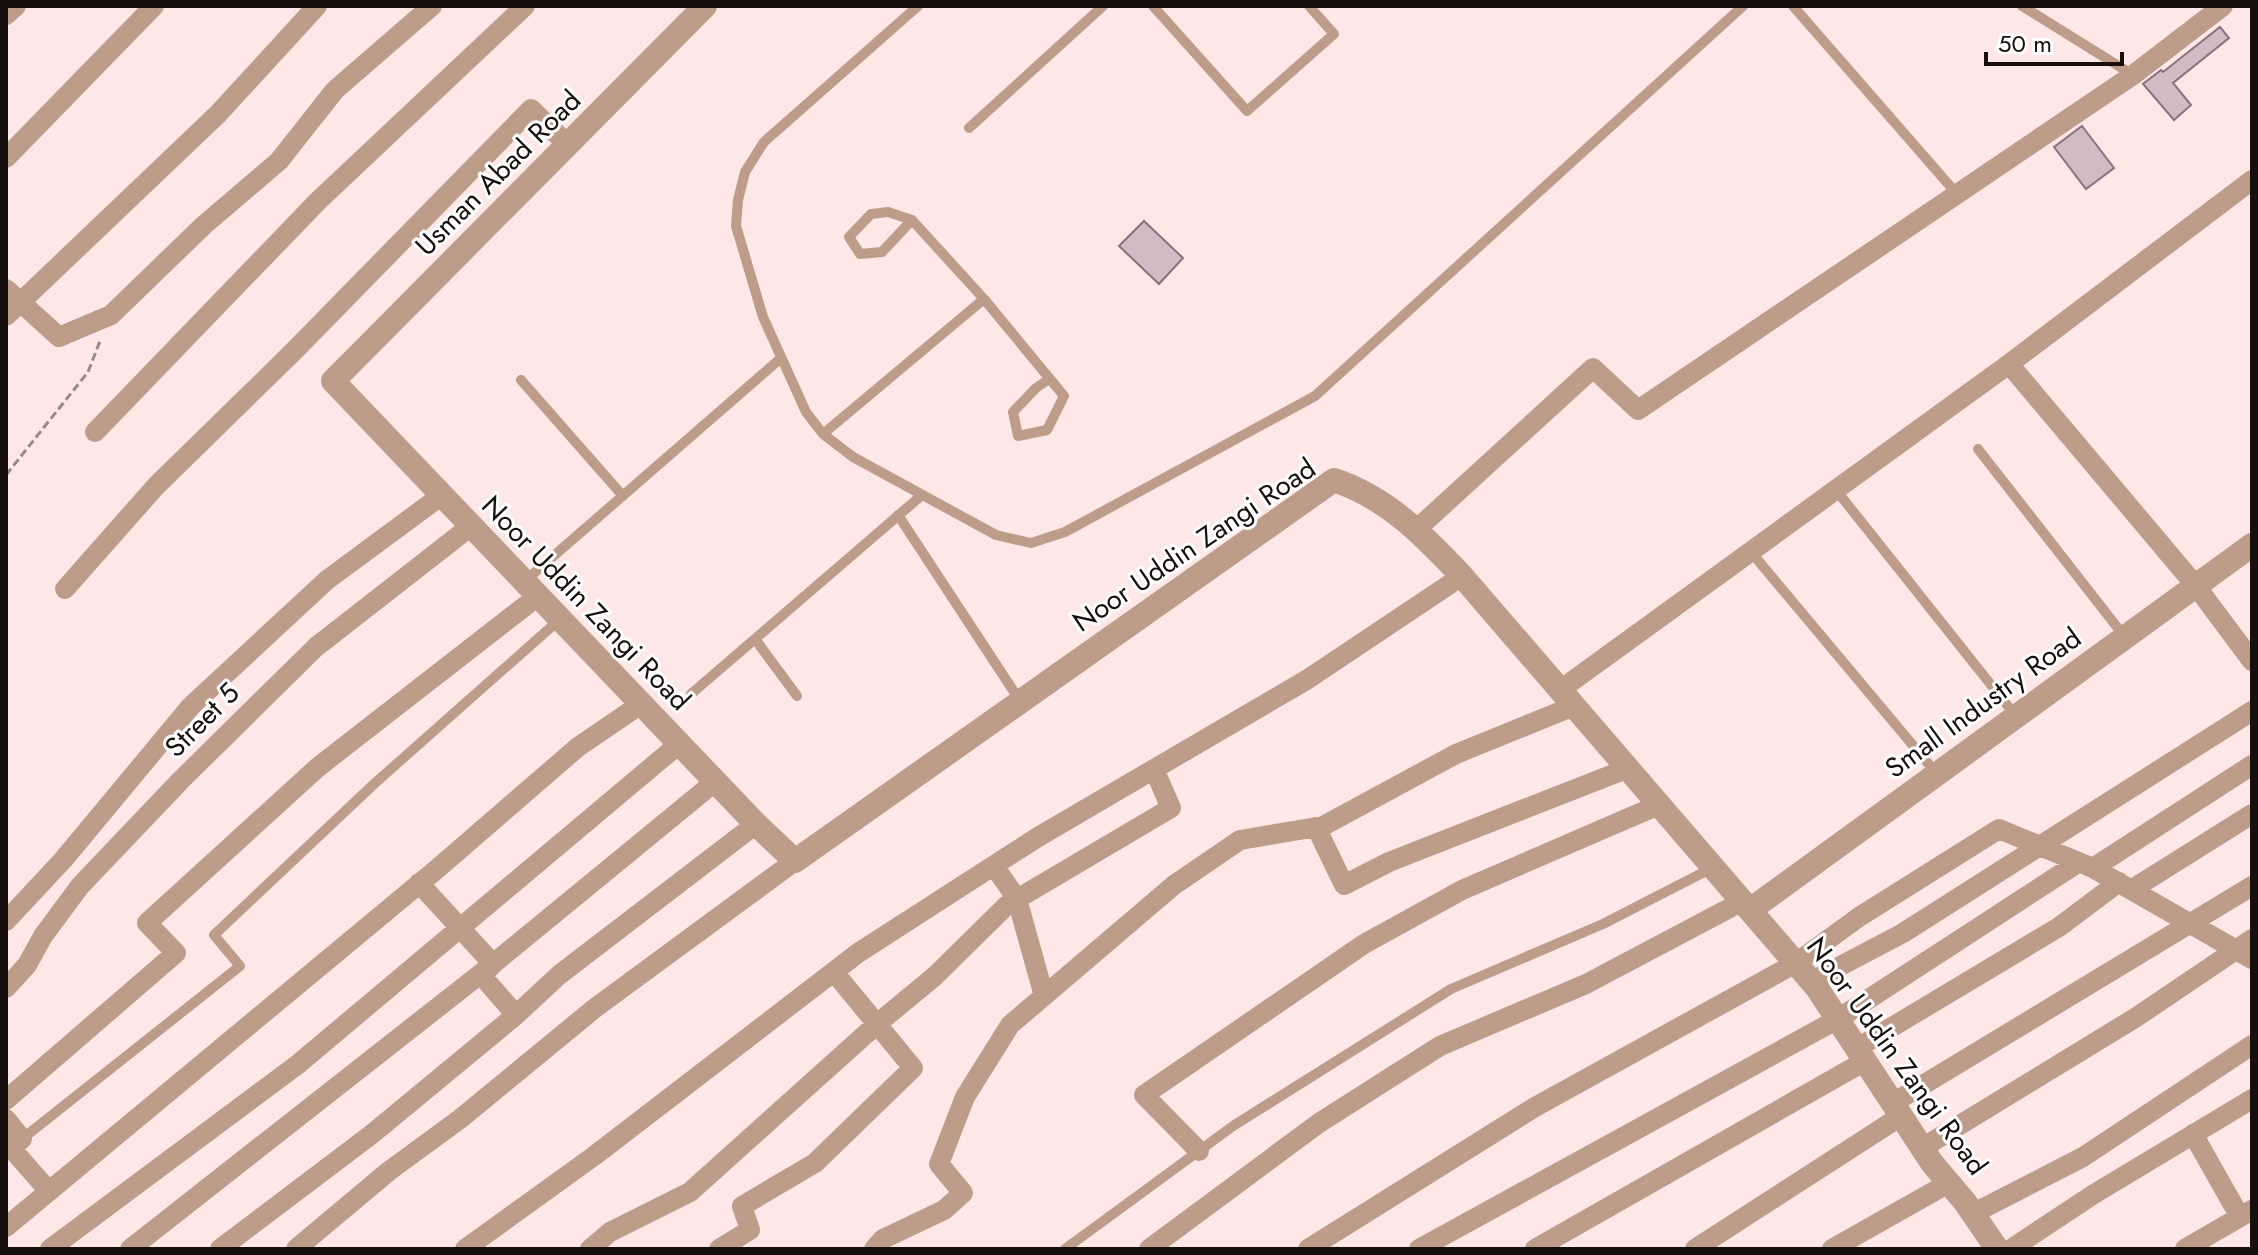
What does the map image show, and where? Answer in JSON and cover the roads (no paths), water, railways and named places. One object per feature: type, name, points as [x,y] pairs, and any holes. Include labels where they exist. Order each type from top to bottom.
[{"type":"street","points":[[6,15],[16,6]]},
{"type":"street","points":[[6,158],[154,6]]},
{"type":"street","points":[[317,6],[218,114],[10,302],[59,337],[111,315],[204,225],[279,161],[335,90],[432,6]]},
{"type":"street","points":[[95,432],[318,201],[525,6]]},
{"type":"street","name":"Usman Abad Road","points":[[333,381],[705,6]]},
{"type":"street","points":[[1418,528],[1593,368],[1638,410],[2133,75],[2223,6]]},
{"type":"street","points":[[65,589],[156,486],[294,351],[531,109],[568,145]]},
{"type":"street","points":[[874,1249],[883,1239],[944,1210],[963,1193],[939,1164],[965,1097],[1010,1025],[1174,885],[1240,840],[1316,827],[1567,698],[1751,552],[2009,364],[2252,180]]},
{"type":"street","points":[[2009,364],[2196,586],[2252,661]]},
{"type":"street","name":"Noor Uddin Zangi Road","points":[[333,381],[679,744],[795,861],[1334,480],[1361,489],[1418,528],[1804,972],[1947,1184],[1974,1213],[1999,1249]]},
{"type":"street","points":[[6,921],[63,860],[191,706],[327,580],[442,495]]},
{"type":"street","name":"Street 5","points":[[6,988],[27,965],[43,936],[80,886],[192,769],[316,647],[471,526]]},
{"type":"street","name":"Small Industry Road","points":[[1746,906],[1937,774],[2252,545]]},
{"type":"street","points":[[465,1249],[594,1156],[834,972],[994,866],[1308,679],[1462,576]]},
{"type":"street","points":[[6,1100],[176,953],[147,923],[317,768],[531,589]]},
{"type":"street","points":[[6,1227],[578,747],[641,704]]},
{"type":"street","points":[[1308,1249],[1535,1107],[1804,972],[1903,933],[2252,711]]},
{"type":"street","points":[[50,1249],[297,1065],[679,744]]},
{"type":"street","points":[[1419,1249],[1838,1019],[2252,765]]},
{"type":"street","points":[[1316,827],[1344,885],[1389,862],[1629,768]]},
{"type":"street","points":[[590,1249],[610,1232],[690,1192],[935,976],[1007,905],[1171,808],[1154,769]]},
{"type":"street","points":[[130,1249],[493,964],[716,781]]},
{"type":"street","points":[[1199,1151],[1144,1095],[1364,944],[1462,890],[1661,804]]},
{"type":"street","points":[[1535,1249],[1861,1055],[2125,886],[2252,814]]},
{"type":"street","points":[[220,1249],[372,1134],[516,1015],[559,975],[756,824]]},
{"type":"street","points":[[1804,972],[1859,917],[1999,829],[2086,865],[2191,923],[2246,949]]},
{"type":"street","points":[[296,1249],[595,1008],[795,861]]},
{"type":"street","points":[[994,866],[1017,899],[1044,996]]},
{"type":"street","points":[[419,883],[493,964]]},
{"type":"street","points":[[1695,1249],[1897,1110],[2252,886]]},
{"type":"street","points":[[1149,1249],[1319,1123],[1440,1046],[1586,984],[1746,906]]},
{"type":"street","points":[[1922,1148],[2246,949]]},
{"type":"street","points":[[493,964],[482,976],[516,1015]]},
{"type":"street","points":[[719,1249],[750,1230],[742,1206],[815,1163],[913,1068],[834,972]]},
{"type":"street","points":[[1974,1213],[2083,1157],[2252,1045]]},
{"type":"street","points":[[1999,1249],[2252,1099]]},
{"type":"street","points":[[6,1119],[22,1139],[11,1148],[48,1190]]},
{"type":"street","points":[[2185,1249],[2246,1213],[2193,1134]]},
{"type":"street","points":[[1832,1249],[1947,1184]]},
{"type":"lane","points":[[918,6],[764,142],[745,172],[736,226],[763,317],[806,412],[823,434],[853,457],[996,535],[1031,543],[1065,532],[1315,396],[1743,6]]},
{"type":"lane","points":[[969,128],[1103,6]]},
{"type":"lane","points":[[1153,6],[1247,111],[1334,34],[1309,6]]},
{"type":"lane","points":[[1793,6],[1957,194]]},
{"type":"lane","points":[[2022,6],[2133,75]]},
{"type":"lane","points":[[912,220],[882,252],[860,254],[849,237],[871,214],[888,212],[912,220],[984,299],[1064,396],[1047,430],[1018,436],[1013,412],[1049,379]]},
{"type":"lane","points":[[823,434],[984,299]]},
{"type":"lane","points":[[531,589],[623,496],[781,358]]},
{"type":"lane","points":[[521,380],[623,496]]},
{"type":"lane","points":[[1978,449],[2125,637]]},
{"type":"lane","points":[[1836,490],[2016,716]]},
{"type":"lane","points":[[691,694],[922,495]]},
{"type":"lane","points":[[898,515],[1021,702]]},
{"type":"lane","points":[[1751,552],[1937,774]]},
{"type":"lane","points":[[22,1139],[240,966],[214,935],[374,784],[560,619]]},
{"type":"lane","points":[[755,639],[797,696]]},
{"type":"lane","points":[[1065,1249],[1233,1126],[1451,989],[1603,924],[1714,867]]}]
